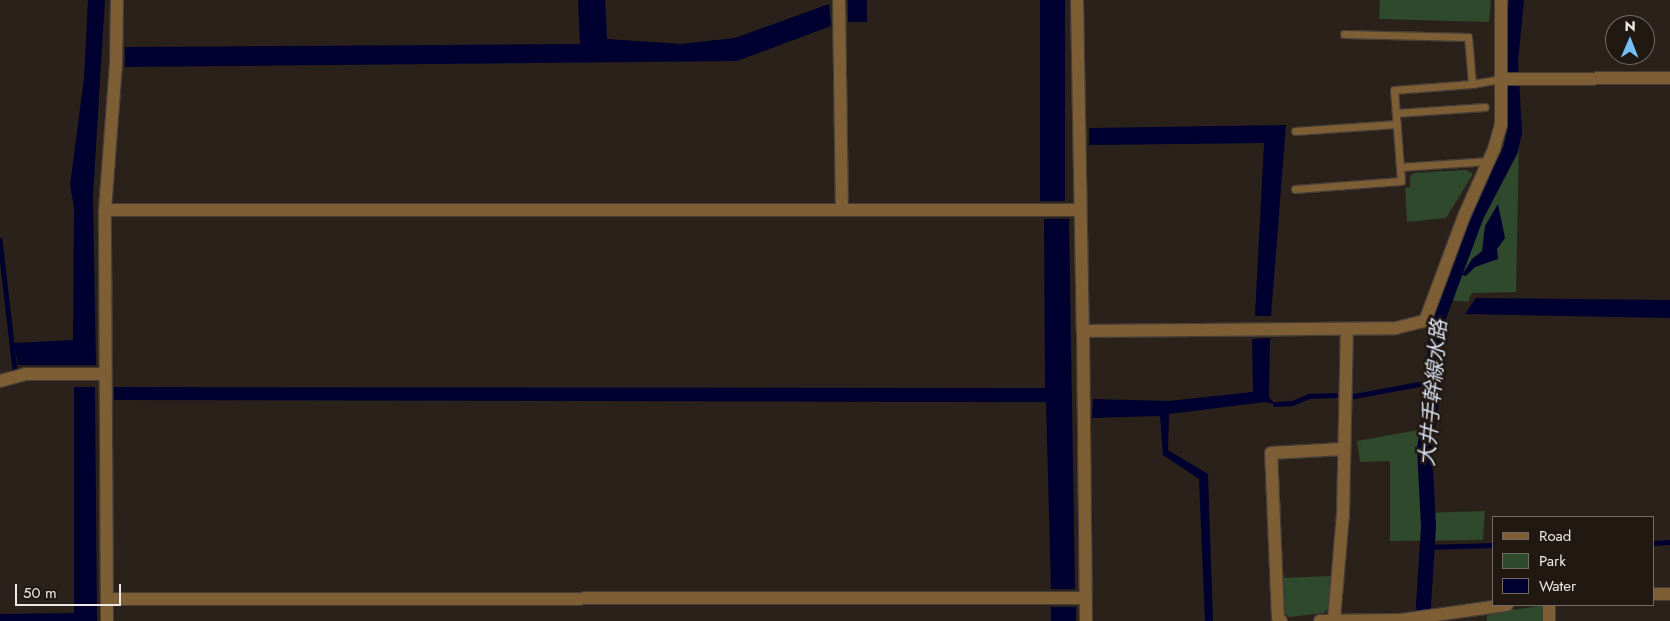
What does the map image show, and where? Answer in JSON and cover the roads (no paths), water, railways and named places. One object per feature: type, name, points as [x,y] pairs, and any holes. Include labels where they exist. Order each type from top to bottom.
[{"type":"street","points":[[107,621],[105,210],[116,64],[117,0]]},
{"type":"street","points":[[839,0],[842,210]]},
{"type":"street","points":[[1077,0],[1083,331],[1084,598],[1086,621]]},
{"type":"street","points":[[1083,331],[1396,328],[1425,321],[1464,216],[1489,160],[1501,125],[1507,78],[1501,0]]},
{"type":"street","points":[[1507,78],[1670,78]]},
{"type":"street","points":[[105,210],[1080,210]]},
{"type":"street","points":[[1334,619],[1343,515],[1347,329]]},
{"type":"street","points":[[0,381],[26,374],[105,374]]},
{"type":"street","points":[[1281,621],[1278,618],[1271,453],[1343,449]]},
{"type":"street","points":[[1655,594],[1670,594]]},
{"type":"street","points":[[107,599],[1084,598]]},
{"type":"street","points":[[1320,621],[1422,616],[1499,606]]},
{"type":"street","points":[[1549,606],[1549,621]]},
{"type":"lane","points":[[1344,34],[1468,37],[1472,84]]},
{"type":"lane","points":[[1295,189],[1401,181],[1394,90],[1472,84],[1507,78]]},
{"type":"lane","points":[[1396,113],[1485,106]]},
{"type":"lane","points":[[1295,131],[1397,124]]},
{"type":"lane","points":[[1400,167],[1489,160]]},
{"type":"water","points":[[88,0],[105,0],[93,195],[96,365],[18,365],[14,343],[73,340],[74,207],[70,185],[84,78]]},
{"type":"water","points":[[578,0],[605,0],[607,39],[681,44],[735,38],[829,4],[831,26],[737,61],[125,67],[125,47],[580,44]]},
{"type":"water","points":[[848,0],[867,0],[867,22],[848,22]]},
{"type":"water","points":[[1040,0],[1065,0],[1065,201],[1040,201]]},
{"type":"water","points":[[1286,125],[1271,316],[1255,316],[1264,143],[1089,145],[1089,128]]},
{"type":"water","points":[[1498,204],[1505,238],[1497,249],[1498,259],[1475,267],[1466,276],[1462,275],[1472,259],[1482,251],[1485,226]]},
{"type":"water","points":[[1044,219],[1069,219],[1075,589],[1051,589],[1046,402],[114,400],[114,387],[1045,388]]},
{"type":"water","points":[[1476,298],[1670,300],[1670,318],[1465,314]]},
{"type":"water","points":[[1270,338],[1269,397],[1275,404],[1265,402],[1169,414],[1168,450],[1208,474],[1213,621],[1205,621],[1199,479],[1163,455],[1160,416],[1092,418],[1093,399],[1169,401],[1253,392],[1252,339]]},
{"type":"water","points":[[74,387],[95,387],[97,621],[0,621],[0,614],[74,613]]},
{"type":"water","points":[[1051,607],[1076,607],[1076,621],[1051,621]]},
{"type":"waterway","name":"大井手幹線水路","points":[[1422,621],[1428,526],[1424,448],[1433,386],[1436,322],[1476,215],[1510,150],[1514,131],[1510,61],[1516,0]]},
{"type":"waterway","points":[[0,240],[15,369]]},
{"type":"waterway","points":[[1349,397],[1424,383]]},
{"type":"waterway","points":[[1275,404],[1292,403],[1309,396],[1335,395]]},
{"type":"waterway","points":[[1655,543],[1670,542]]},
{"type":"waterway","points":[[1426,547],[1492,545]]}]
